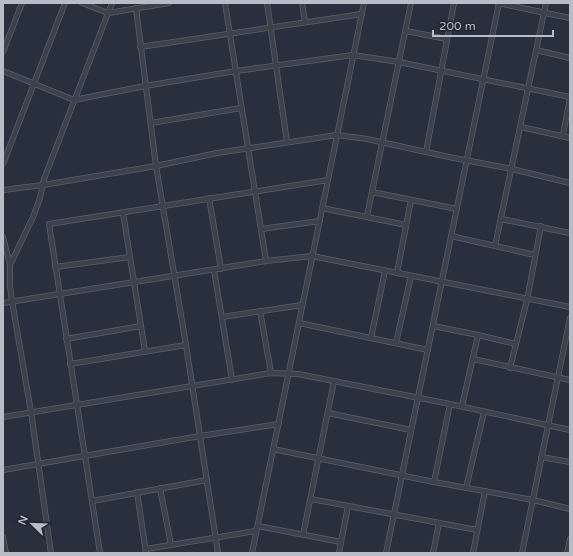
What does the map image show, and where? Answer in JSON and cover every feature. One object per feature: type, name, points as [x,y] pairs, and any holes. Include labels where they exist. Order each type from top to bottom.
[{"type":"street","points":[[3,52],[22,3]]},
{"type":"street","points":[[3,164],[65,3]]},
{"type":"street","points":[[82,3],[108,13],[169,3]]},
{"type":"street","points":[[10,264],[33,217],[42,185],[112,3]]},
{"type":"street","points":[[225,3],[266,262]]},
{"type":"street","points":[[267,3],[287,142]]},
{"type":"street","points":[[302,3],[305,22]]},
{"type":"street","points":[[252,553],[364,3]]},
{"type":"street","points":[[367,216],[412,3]]},
{"type":"street","points":[[426,152],[454,3]]},
{"type":"street","points":[[386,553],[498,3],[570,18]]},
{"type":"street","points":[[495,246],[521,128],[546,3]]},
{"type":"street","points":[[136,8],[145,86],[162,206],[186,345],[218,553]]},
{"type":"street","points":[[140,47],[362,14]]},
{"type":"street","points":[[406,31],[447,39]]},
{"type":"street","points":[[536,50],[570,58]]},
{"type":"street","points":[[3,71],[74,100],[145,86],[236,71],[353,55],[441,70],[570,98],[563,136]]},
{"type":"street","points":[[151,123],[241,108]]},
{"type":"street","points":[[521,128],[570,138]]},
{"type":"street","points":[[3,190],[42,185],[287,142],[337,135],[367,139],[570,183]]},
{"type":"street","points":[[100,553],[49,224],[328,180]]},
{"type":"street","points":[[372,192],[457,209]]},
{"type":"street","points":[[209,198],[222,269]]},
{"type":"street","points":[[396,273],[411,200]]},
{"type":"street","points":[[322,208],[406,225]]},
{"type":"street","points":[[123,213],[145,352]]},
{"type":"street","points":[[501,219],[570,233]]},
{"type":"street","points":[[261,229],[320,222]]},
{"type":"street","points":[[510,368],[527,300],[541,226]]},
{"type":"street","points":[[451,236],[535,255]]},
{"type":"street","points":[[3,237],[10,264],[12,301],[31,412],[51,553]]},
{"type":"street","points":[[3,303],[312,256],[495,292],[527,300],[570,307]]},
{"type":"street","points":[[55,267],[130,257]]},
{"type":"street","points":[[214,270],[232,380]]},
{"type":"street","points":[[371,338],[386,271]]},
{"type":"street","points":[[396,343],[411,276]]},
{"type":"street","points":[[222,317],[302,304]]},
{"type":"street","points":[[260,311],[271,373]]},
{"type":"street","points":[[522,553],[570,318]]},
{"type":"street","points":[[299,323],[428,350]]},
{"type":"street","points":[[66,339],[140,326]]},
{"type":"street","points":[[433,326],[478,334],[516,344]]},
{"type":"street","points":[[462,406],[478,334]]},
{"type":"street","points":[[70,364],[186,345]]},
{"type":"street","points":[[473,359],[570,380]]},
{"type":"street","points":[[3,417],[271,373],[288,373],[418,397],[570,430]]},
{"type":"street","points":[[303,535],[334,381]]},
{"type":"street","points":[[434,482],[450,404]]},
{"type":"street","points":[[466,488],[484,412]]},
{"type":"street","points":[[328,413],[411,430]]},
{"type":"street","points":[[3,470],[278,424]]},
{"type":"street","points":[[273,449],[402,476],[533,500],[570,509]]},
{"type":"street","points":[[541,457],[570,462]]},
{"type":"street","points":[[92,501],[206,480]]},
{"type":"street","points":[[160,488],[171,544]]},
{"type":"street","points":[[472,553],[485,491]]},
{"type":"street","points":[[137,492],[146,551],[171,544],[256,531]]},
{"type":"street","points":[[310,499],[477,530]]},
{"type":"street","points":[[339,553],[348,506]]},
{"type":"street","points":[[433,553],[439,523]]},
{"type":"street","points":[[258,526],[341,542]]},
{"type":"street","points":[[3,537],[6,553]]},
{"type":"street","points":[[568,552],[570,539]]}]
